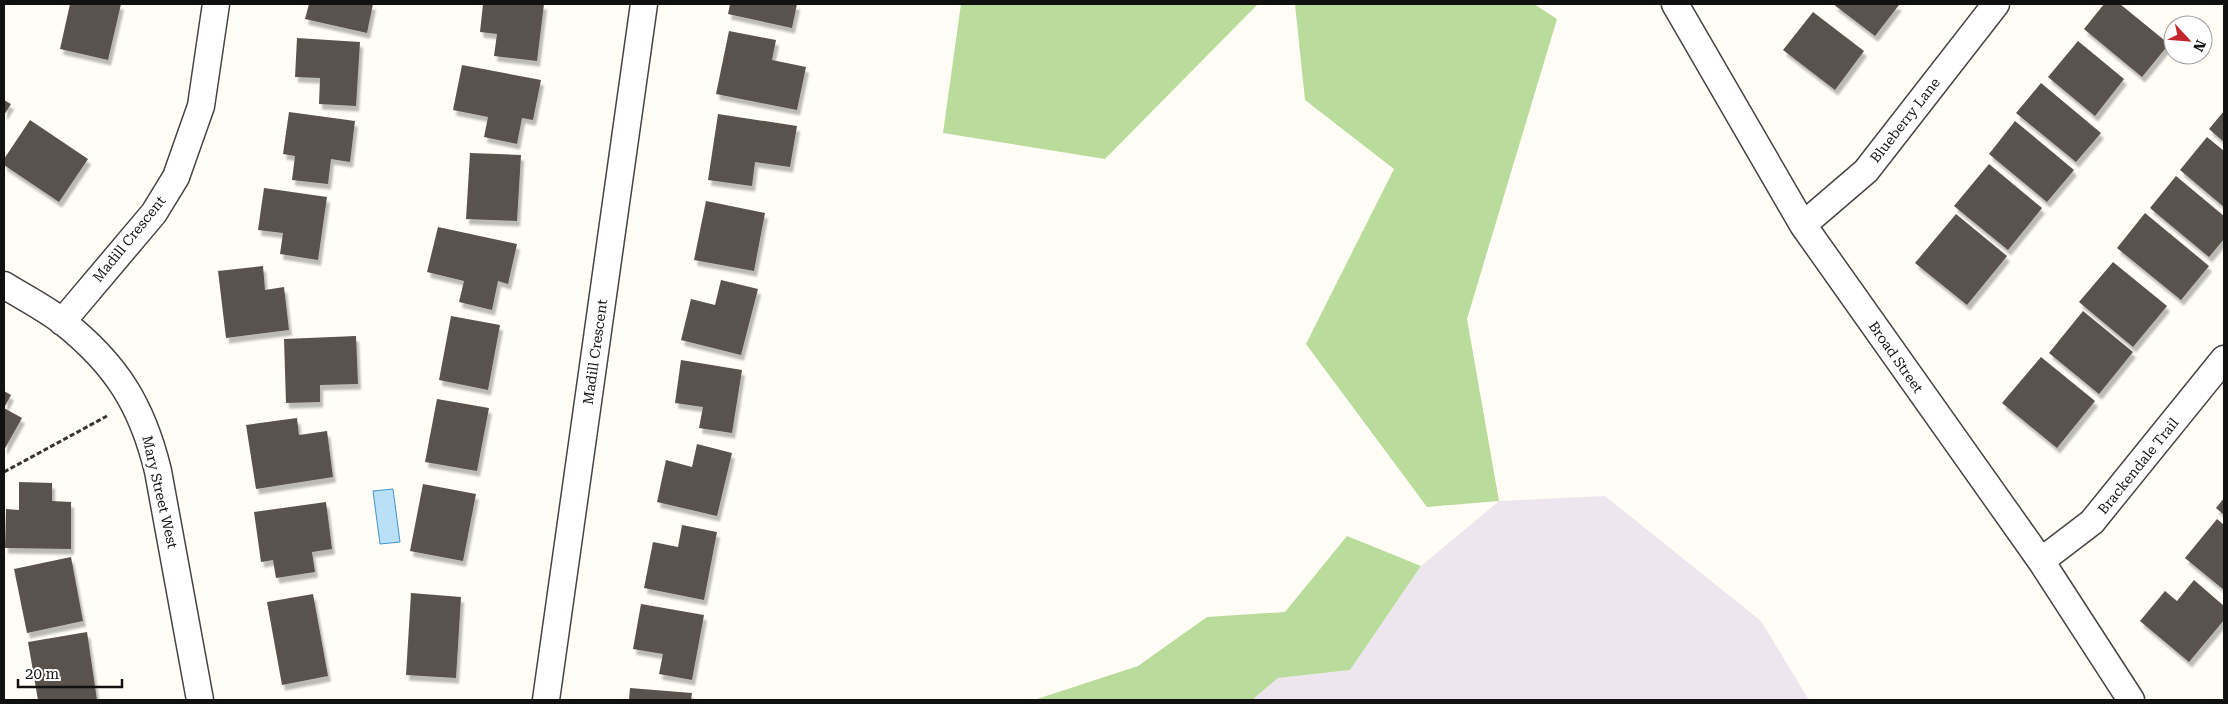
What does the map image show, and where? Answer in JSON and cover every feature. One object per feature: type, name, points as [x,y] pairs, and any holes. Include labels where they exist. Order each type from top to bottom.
[{"type":"street","name":"Madill Crescent","points":[[62,322],[154,213],[176,177],[201,106],[216,4]]},
{"type":"street","name":"Madill Crescent","points":[[546,700],[644,4]]},
{"type":"street","name":"Broad Street","points":[[1676,4],[1803,225],[2041,561],[2131,700]]},
{"type":"street","name":"Blueberry Lane","points":[[1803,225],[1866,171],[1996,4]]},
{"type":"street","name":"Mary Street West","points":[[4,286],[62,322],[116,374],[133,402],[149,437],[158,471],[200,700]]},
{"type":"street","name":"Brackendale Trail","points":[[2041,561],[2092,522],[2224,359]]},
{"type":"path","points":[[4,472],[133,402]]},
{"type":"shaded area","points":[[1605,496],[1761,621],[1809,700],[1252,700],[1278,678],[1350,670],[1421,566],[1499,501]]},
{"type":"green space","points":[[961,4],[1258,4],[1105,159],[943,133]]},
{"type":"green space","points":[[1295,4],[1534,4],[1557,19],[1467,319],[1499,501],[1427,507],[1306,344],[1394,169],[1305,100]]},
{"type":"green space","points":[[1347,536],[1421,566],[1350,670],[1278,678],[1252,700],[1034,700],[1138,666],[1207,617],[1285,612]]},
{"type":"water","points":[[393,489],[400,542],[380,544],[373,491]]},
{"type":"building","points":[[70,4],[121,4],[108,60],[60,49]]},
{"type":"building","points":[[309,4],[373,4],[367,33],[305,19]]},
{"type":"building","points":[[483,4],[544,4],[537,61],[494,56],[497,34],[480,32]]},
{"type":"building","points":[[730,4],[797,4],[792,28],[728,14]]},
{"type":"building","points":[[1833,4],[1896,4],[1899,5],[1875,36]]},
{"type":"building","points":[[2104,4],[2120,4],[2163,39],[2163,51],[2142,77],[2084,29]]},
{"type":"building","points":[[1813,12],[1864,51],[1835,90],[1783,50]]},
{"type":"building","points":[[729,31],[776,40],[772,60],[806,67],[797,110],[716,94]]},
{"type":"building","points":[[297,38],[360,42],[356,106],[319,104],[320,78],[295,77]]},
{"type":"building","points":[[2078,41],[2124,79],[2095,116],[2048,77]]},
{"type":"building","points":[[462,65],[541,80],[533,120],[522,118],[517,144],[484,137],[488,117],[453,110]]},
{"type":"building","points":[[2041,83],[2101,133],[2076,162],[2016,113]]},
{"type":"building","points":[[4,100],[11,104],[4,115]]},
{"type":"building","points":[[2224,111],[2224,142],[2209,129]]},
{"type":"building","points":[[289,112],[355,121],[350,162],[331,159],[328,184],[292,180],[295,156],[283,154]]},
{"type":"building","points":[[718,114],[797,126],[790,167],[755,162],[752,186],[708,180]]},
{"type":"building","points":[[30,120],[88,159],[59,202],[4,165],[4,159]]},
{"type":"building","points":[[2015,121],[2074,170],[2047,202],[1989,154]]},
{"type":"building","points":[[2207,137],[2224,151],[2224,207],[2180,170]]},
{"type":"building","points":[[470,153],[521,155],[517,221],[466,219]]},
{"type":"building","points":[[1989,164],[2042,208],[2008,250],[1954,206]]},
{"type":"building","points":[[2176,176],[2224,216],[2224,239],[2209,257],[2150,208]]},
{"type":"building","points":[[264,188],[327,197],[318,260],[280,254],[283,233],[258,230]]},
{"type":"building","points":[[706,201],[765,213],[754,271],[694,260]]},
{"type":"building","points":[[2145,213],[2209,266],[2181,300],[2117,248]]},
{"type":"building","points":[[1956,214],[2007,256],[1967,305],[1915,263]]},
{"type":"building","points":[[438,227],[517,244],[508,284],[498,281],[492,310],[459,302],[464,281],[427,272]]},
{"type":"building","points":[[2113,262],[2167,306],[2133,347],[2079,302]]},
{"type":"building","points":[[263,266],[265,290],[284,287],[289,330],[226,338],[218,271]]},
{"type":"building","points":[[721,280],[758,289],[741,355],[681,340],[691,299],[715,305]]},
{"type":"building","points":[[2083,311],[2133,352],[2099,394],[2049,353]]},
{"type":"building","points":[[451,316],[500,325],[488,390],[439,380]]},
{"type":"building","points":[[356,336],[358,384],[320,385],[320,402],[286,403],[284,339]]},
{"type":"building","points":[[2041,357],[2095,401],[2057,448],[2002,403]]},
{"type":"building","points":[[681,360],[742,370],[732,433],[699,428],[703,407],[675,403]]},
{"type":"building","points":[[4,391],[11,395],[4,408]]},
{"type":"building","points":[[437,399],[489,408],[477,471],[425,462]]},
{"type":"building","points":[[4,408],[22,418],[4,450]]},
{"type":"building","points":[[297,418],[299,435],[327,431],[333,477],[256,489],[246,425]]},
{"type":"building","points":[[697,444],[732,453],[717,516],[657,502],[666,460],[692,467]]},
{"type":"building","points":[[19,482],[52,483],[52,501],[71,502],[71,549],[5,548],[6,509],[19,510]]},
{"type":"building","points":[[423,484],[476,494],[463,561],[410,551]]},
{"type":"building","points":[[2224,498],[2224,515],[2216,508]]},
{"type":"building","points":[[326,502],[332,549],[312,552],[315,572],[276,578],[273,560],[261,562],[254,512]]},
{"type":"building","points":[[2217,519],[2224,525],[2224,590],[2185,558]]},
{"type":"building","points":[[682,525],[717,532],[704,600],[644,588],[653,542],[678,547]]},
{"type":"building","points":[[71,557],[83,621],[27,633],[14,569]]},
{"type":"building","points":[[2194,580],[2224,606],[2224,620],[2189,662],[2140,621],[2165,591],[2177,601]]},
{"type":"building","points":[[411,593],[461,597],[456,678],[406,675]]},
{"type":"building","points":[[313,594],[328,676],[282,685],[267,602]]},
{"type":"building","points":[[641,604],[704,615],[692,680],[659,674],[663,654],[633,649]]},
{"type":"building","points":[[87,632],[97,700],[38,700],[28,642]]},
{"type":"building","points":[[630,688],[692,693],[691,700],[629,700]]}]
